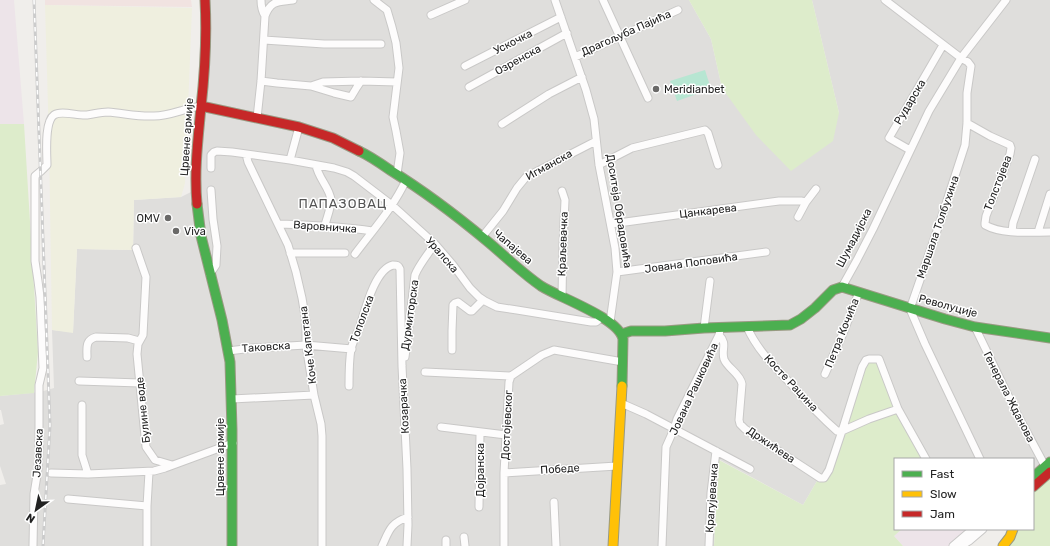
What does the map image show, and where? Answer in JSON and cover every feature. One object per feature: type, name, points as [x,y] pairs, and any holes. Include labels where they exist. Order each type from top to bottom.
[{"type":"street","name":"Црвене армије","points":[[205,0],[206,33],[196,194],[200,228],[223,323],[231,373],[233,443],[232,546]]},
{"type":"street","points":[[257,118],[265,16],[270,6],[274,3],[293,0]]},
{"type":"street","points":[[374,0],[387,10],[396,43],[399,68],[393,117],[400,153],[397,174]]},
{"type":"street","points":[[431,15],[465,0]]},
{"type":"street","name":"Доситеја Обрадовића","points":[[555,0],[582,77],[594,119],[599,164],[611,224],[617,272],[610,322]]},
{"type":"street","points":[[603,0],[648,98]]},
{"type":"street","name":"Шумадијска","points":[[622,334],[630,332],[704,328],[720,331],[747,327],[790,325],[815,308],[833,290],[842,287],[873,229],[929,111],[961,58],[1006,0]]},
{"type":"street","points":[[261,1],[265,5],[270,6]]},
{"type":"street","points":[[261,1],[265,16]]},
{"type":"street","points":[[887,1],[961,58]]},
{"type":"street","name":"Драгољуба Пајића","points":[[575,57],[678,10]]},
{"type":"street","name":"Ускочка","points":[[465,66],[561,17]]},
{"type":"street","name":"Озренска","points":[[469,87],[567,33]]},
{"type":"street","points":[[264,40],[324,44],[381,44]]},
{"type":"street","name":"Рударска","points":[[910,150],[889,138],[944,45]]},
{"type":"street","name":"Маршала Толбухина","points":[[910,308],[965,145],[967,93],[971,66],[968,62],[961,58]]},
{"type":"street","points":[[502,124],[528,106],[582,77]]},
{"type":"street","points":[[261,81],[311,86],[351,97],[361,82]]},
{"type":"street","points":[[311,86],[323,82],[397,82]]},
{"type":"street","name":"Чапајева","points":[[201,106],[298,127],[347,144],[397,174],[435,200],[544,287],[610,322]]},
{"type":"street","name":"Језавска","points":[[33,546],[34,494],[38,469],[39,449],[39,385],[43,368],[38,281],[35,261],[35,176],[47,165],[46,136],[50,120],[53,116],[60,113],[85,116],[107,112],[142,116],[167,115],[191,107],[201,106]]},
{"type":"street","name":"Толстојева","points":[[967,123],[1010,145],[1011,147],[1010,154],[986,216],[984,223],[985,225],[1012,232],[1050,232]]},
{"type":"street","points":[[290,160],[298,127]]},
{"type":"street","points":[[599,164],[632,148],[705,130],[708,133],[718,165]]},
{"type":"street","name":"Игманска","points":[[482,237],[503,211],[517,188],[526,177],[596,141]]},
{"type":"street","name":"Уралска","points":[[211,168],[211,154],[214,152],[232,152],[290,160],[334,168],[347,172],[392,205],[435,244],[470,288],[483,300],[498,307],[592,322],[598,321],[602,318]]},
{"type":"street","name":"Коче Капетана","points":[[246,154],[248,162],[288,246],[302,298],[306,322],[306,345],[322,436],[322,546]]},
{"type":"street","points":[[1012,232],[1013,223],[1035,159]]},
{"type":"street","points":[[316,165],[331,200],[325,225]]},
{"type":"street","points":[[355,254],[392,205],[406,180]]},
{"type":"street","points":[[798,217],[816,188]]},
{"type":"street","points":[[210,274],[216,265],[217,246],[211,190]]},
{"type":"street","name":"Краљевачка","points":[[562,191],[565,200],[562,297]]},
{"type":"street","points":[[1038,232],[1050,194]]},
{"type":"street","name":"Цанкарева","points":[[611,224],[779,202],[806,202]]},
{"type":"street","name":"Варовничка","points":[[278,224],[325,225],[372,231]]},
{"type":"street","name":"Дурмиторска","points":[[402,366],[404,363],[415,275],[417,269],[435,244]]},
{"type":"street","name":"Булине воде","points":[[136,248],[146,277],[143,335],[139,341],[137,349],[146,447],[155,460],[172,465]]},
{"type":"street","name":"Јована Поповића","points":[[617,272],[766,252]]},
{"type":"street","points":[[290,253],[345,253]]},
{"type":"street","name":"Тополска","points":[[349,386],[349,368],[352,349],[366,306],[376,282],[386,269],[391,266],[399,266]]},
{"type":"street","name":"Козарачка","points":[[399,266],[407,462],[407,546]]},
{"type":"street","points":[[704,328],[710,281]]},
{"type":"street","name":"Револуције","points":[[842,287],[975,327],[1050,338]]},
{"type":"street","name":"Петра Кочића","points":[[825,374],[859,292]]},
{"type":"street","points":[[452,350],[453,305],[455,302],[458,302],[472,311],[483,300]]},
{"type":"street","points":[[910,308],[925,344],[980,458]]},
{"type":"street","points":[[610,322],[618,328],[623,339],[613,546]]},
{"type":"street","name":"Косте Рацина","points":[[747,327],[763,354],[830,425],[838,431],[842,431]]},
{"type":"street","name":"Генерала Жданова","points":[[975,327],[1016,412],[1048,467]]},
{"type":"street","name":"Јована Рашковића","points":[[662,546],[666,447],[677,419],[720,331]]},
{"type":"street","name":"Држићева","points":[[720,331],[724,343],[725,362],[742,380],[739,420],[740,424],[745,429],[820,478],[824,478],[828,470],[842,431]]},
{"type":"street","points":[[87,357],[87,344],[92,338],[128,338],[139,341]]},
{"type":"street","name":"Таковска","points":[[228,351],[306,345],[352,349]]},
{"type":"street","name":"Достојевског","points":[[504,546],[504,473],[509,382],[511,376],[542,355],[554,350],[623,362]]},
{"type":"street","points":[[842,431],[859,374],[864,363],[869,359],[879,359],[898,409],[925,458]]},
{"type":"street","points":[[425,372],[511,376]]},
{"type":"street","points":[[78,381],[140,383]]},
{"type":"street","points":[[232,399],[314,395]]},
{"type":"street","name":"Крагујевачка","points":[[621,403],[750,469]]},
{"type":"street","points":[[82,405],[82,455],[88,474]]},
{"type":"street","points":[[842,431],[869,419],[898,409]]},
{"type":"street","points":[[441,427],[506,435]]},
{"type":"street","name":"Дојранска","points":[[479,507],[480,433]]},
{"type":"street","points":[[51,473],[88,474],[110,472],[149,472],[233,443]]},
{"type":"street","name":"Крагујевачка","points":[[709,546],[711,493],[716,451]]},
{"type":"street","name":"Победе","points":[[504,473],[617,466]]},
{"type":"street","points":[[1034,476],[1048,467]]},
{"type":"street","points":[[1034,486],[1048,467]]},
{"type":"street","points":[[147,546],[149,472]]},
{"type":"street","points":[[68,499],[147,506]]},
{"type":"street","points":[[554,502],[556,546]]},
{"type":"street","points":[[382,546],[394,523],[408,517]]},
{"type":"street","points":[[953,546],[969,530]]},
{"type":"street","points":[[960,546],[982,530]]},
{"type":"street","points":[[1004,544],[1006,530]]},
{"type":"street","points":[[1004,544],[1010,537],[1013,530]]},
{"type":"street","points":[[464,537],[465,546]]},
{"type":"shaded area","points":[[0,0],[14,0],[24,124],[0,124]]},
{"type":"shaded area","points":[[45,0],[191,0],[192,7],[45,5]]},
{"type":"shaded area","points":[[208,0],[689,0],[711,39],[722,88],[839,113],[812,0],[1050,0],[1050,479],[1034,492],[1034,458],[922,458],[916,448],[826,481],[817,481],[803,505],[720,460],[714,546],[0,546],[0,485],[6,484],[0,466],[0,425],[4,424],[0,410],[0,396],[40,392],[54,388],[52,330],[73,332],[77,249],[133,250],[134,200],[181,197],[201,187]]},
{"type":"shaded area","points":[[901,530],[967,530],[968,532],[951,546],[903,546],[894,536]]},
{"type":"green space","points":[[689,0],[812,0],[839,113],[833,141],[791,171],[756,135],[722,88],[711,39]]},
{"type":"green space","points":[[45,5],[192,8],[185,183],[181,197],[134,200],[133,250],[77,249],[73,333],[52,330]]},
{"type":"green space","points":[[705,70],[711,89],[677,101],[670,81]]},
{"type":"green space","points":[[0,124],[24,124],[38,352],[34,393],[0,396]]},
{"type":"green space","points":[[868,363],[876,363],[923,458],[894,458],[894,530],[901,530],[894,536],[903,546],[714,546],[719,460],[803,505],[817,481],[826,481],[861,376]]},
{"type":"green space","points":[[1050,479],[1050,546],[1010,546],[1017,534],[1017,530],[1034,530],[1034,492]]},
{"type":"railway","points":[[34,0],[50,425],[43,546]]},
{"type":"traffic: fast","points":[[359,151],[379,162],[440,204],[541,286],[588,309],[600,316],[619,331],[623,339],[622,386]]},
{"type":"traffic: fast","points":[[197,204],[201,236],[222,320],[230,362],[232,430],[232,546]]},
{"type":"traffic: fast","points":[[622,334],[631,331],[665,331],[790,325],[801,319],[815,308],[833,290],[842,287],[975,327],[1050,338]]},
{"type":"traffic: fast","points":[[1034,476],[1050,462]]},
{"type":"traffic: slow","points":[[613,546],[622,386]]},
{"type":"traffic: slow","points":[[1003,546],[1010,537],[1013,530]]},
{"type":"traffic: jam","points":[[197,204],[197,155],[204,80],[206,27],[205,0]]},
{"type":"traffic: jam","points":[[201,106],[299,127],[333,138],[359,151]]},
{"type":"traffic: jam","points":[[1034,486],[1050,472]]},
{"type":"place","name":"Meridianbet","points":[[656,89]]},
{"type":"place","name":"OMV","points":[[168,218]]},
{"type":"place","name":"Viva","points":[[176,231]]},
{"type":"district","name":"ПАПАЗОВАЦ","points":[[343,203]]}]
